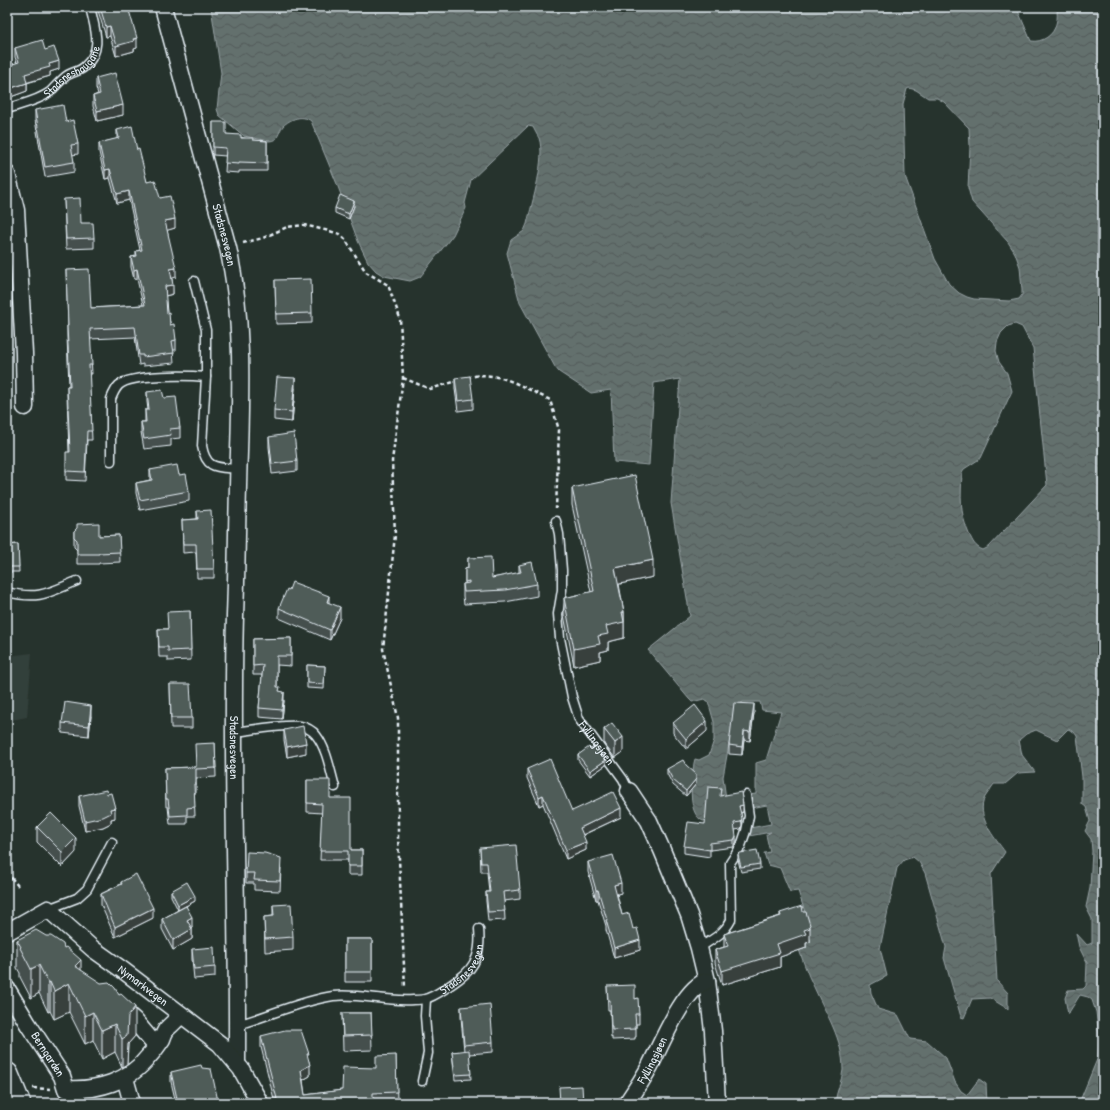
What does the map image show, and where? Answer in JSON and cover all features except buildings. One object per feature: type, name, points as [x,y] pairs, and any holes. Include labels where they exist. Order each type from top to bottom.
[{"type":"street","name":"Stadsnesvegen","points":[[163,7],[228,248],[239,327],[241,384],[235,617],[234,819],[237,1064]]},
{"type":"street","points":[[7,174],[16,210],[24,354],[25,407]]},
{"type":"street","name":"Fyllingsjøen","points":[[629,791],[649,821],[662,850],[689,915],[699,948],[706,981],[713,1030],[717,1103]]},
{"type":"street","points":[[7,932],[48,909]]},
{"type":"street","name":"Nymarkvegen","points":[[48,909],[93,949],[220,1044],[237,1064],[260,1103]]},
{"type":"street","name":"Fyllingsjøen","points":[[627,1103],[649,1068],[675,1015],[691,991],[706,981]]},
{"type":"street","name":"Berngarden","points":[[7,989],[62,1076],[66,1090],[103,1087],[125,1078],[148,1058],[166,1031],[181,1015]]},
{"type":"street","points":[[107,996],[134,1020],[156,1046]]},
{"type":"street","points":[[125,1078],[132,1103]]},
{"type":"lane","name":"Stadsneshaugane","points":[[7,109],[40,98],[49,92],[67,75],[84,68],[94,57],[97,35],[90,7]]},
{"type":"lane","points":[[194,281],[206,330],[203,454],[207,461],[212,465],[238,469]]},
{"type":"lane","points":[[111,460],[111,399],[114,392],[120,385],[128,381],[175,376],[206,377]]},
{"type":"lane","name":"Fyllingsjøen","points":[[556,521],[559,534],[562,570],[562,590],[558,614],[560,638],[572,697],[579,719],[623,779],[629,791]]},
{"type":"lane","points":[[7,592],[27,596],[36,596],[77,581]]},
{"type":"lane","points":[[235,732],[258,728],[291,726],[301,726],[309,729],[315,734],[322,745],[335,787]]},
{"type":"lane","points":[[699,948],[719,935],[728,926],[731,920],[730,863],[740,846],[746,831],[748,816],[746,795]]},
{"type":"lane","points":[[48,909],[77,898],[87,889],[112,842]]},
{"type":"lane","name":"Stadsnesvegen","points":[[237,1025],[307,1002],[324,998],[339,996],[406,1001],[426,999],[439,994],[461,977],[473,965],[479,952],[480,942],[478,929]]},
{"type":"lane","name":"Stadsnesvegen","points":[[422,1081],[428,1053],[425,1016],[426,999]]},
{"type":"path","points":[[228,248],[263,238],[287,227],[304,225],[329,230],[340,234],[345,239],[366,272],[388,285],[400,318],[403,378],[392,461],[395,535],[382,649],[398,718],[398,837],[406,1001]]},
{"type":"path","points":[[403,378],[430,389],[476,375],[506,378],[550,400],[559,430],[556,521]]},
{"type":"path","points":[[7,872],[18,886]]},
{"type":"path","points":[[11,1084],[26,1088],[66,1090]]},
{"type":"shaded area","points":[[32,653],[27,717],[7,721],[7,656]]},
{"type":"water","points":[[211,7],[1018,7],[1019,13],[1031,41],[1039,41],[1053,32],[1057,20],[1057,7],[1103,7],[1103,1103],[1079,1103],[1098,1057],[1099,1037],[1096,1012],[1092,1000],[1088,997],[1080,995],[1068,1014],[1065,998],[1068,990],[1083,989],[1086,986],[1087,963],[1079,947],[1076,933],[1087,945],[1092,943],[1092,919],[1086,907],[1090,888],[1092,851],[1091,839],[1085,831],[1090,821],[1086,807],[1082,804],[1082,777],[1077,736],[1074,732],[1068,729],[1057,740],[1036,730],[1026,734],[1019,740],[1022,755],[1035,772],[1018,773],[1005,784],[994,784],[985,797],[983,804],[982,812],[984,819],[1005,852],[991,874],[997,981],[1008,993],[1008,1009],[990,998],[972,999],[964,1018],[961,1017],[944,958],[946,947],[925,873],[919,862],[913,857],[904,860],[897,868],[880,948],[887,976],[870,985],[871,993],[878,1009],[898,1015],[910,1039],[927,1041],[946,1058],[955,1082],[961,1091],[967,1095],[979,1079],[986,1084],[987,1103],[835,1103],[843,1070],[840,1048],[833,1027],[809,977],[798,947],[809,924],[798,891],[790,892],[780,868],[768,865],[764,853],[770,852],[766,835],[771,832],[749,836],[750,828],[771,824],[767,805],[751,808],[749,795],[756,794],[756,763],[766,760],[781,712],[762,710],[760,702],[743,702],[736,706],[723,777],[726,799],[707,820],[703,821],[694,811],[691,786],[695,759],[699,760],[709,755],[714,740],[714,722],[708,701],[704,699],[692,702],[648,650],[690,616],[671,503],[680,379],[654,383],[649,465],[614,462],[611,390],[591,393],[559,372],[555,367],[520,303],[507,253],[511,240],[524,231],[538,181],[541,147],[539,138],[533,127],[528,126],[471,180],[465,203],[466,208],[453,235],[420,277],[410,281],[384,276],[376,271],[368,262],[358,241],[337,184],[311,121],[304,118],[296,118],[289,121],[283,126],[277,138],[272,141],[244,136],[219,115],[217,109],[221,73]],"holes":[[[909,88],[916,90],[928,98],[937,98],[944,102],[969,128],[970,146],[968,188],[972,202],[1008,242],[1015,253],[1020,267],[1022,295],[1019,299],[1009,301],[974,299],[967,297],[959,293],[949,284],[935,259],[905,176],[903,104],[907,89]],[[1015,324],[1022,327],[1033,348],[1047,485],[989,547],[983,550],[976,546],[973,542],[966,526],[961,504],[962,472],[964,469],[981,458],[1012,391],[1007,373],[999,362],[996,351],[997,342],[1001,333],[1008,326]]]}]
